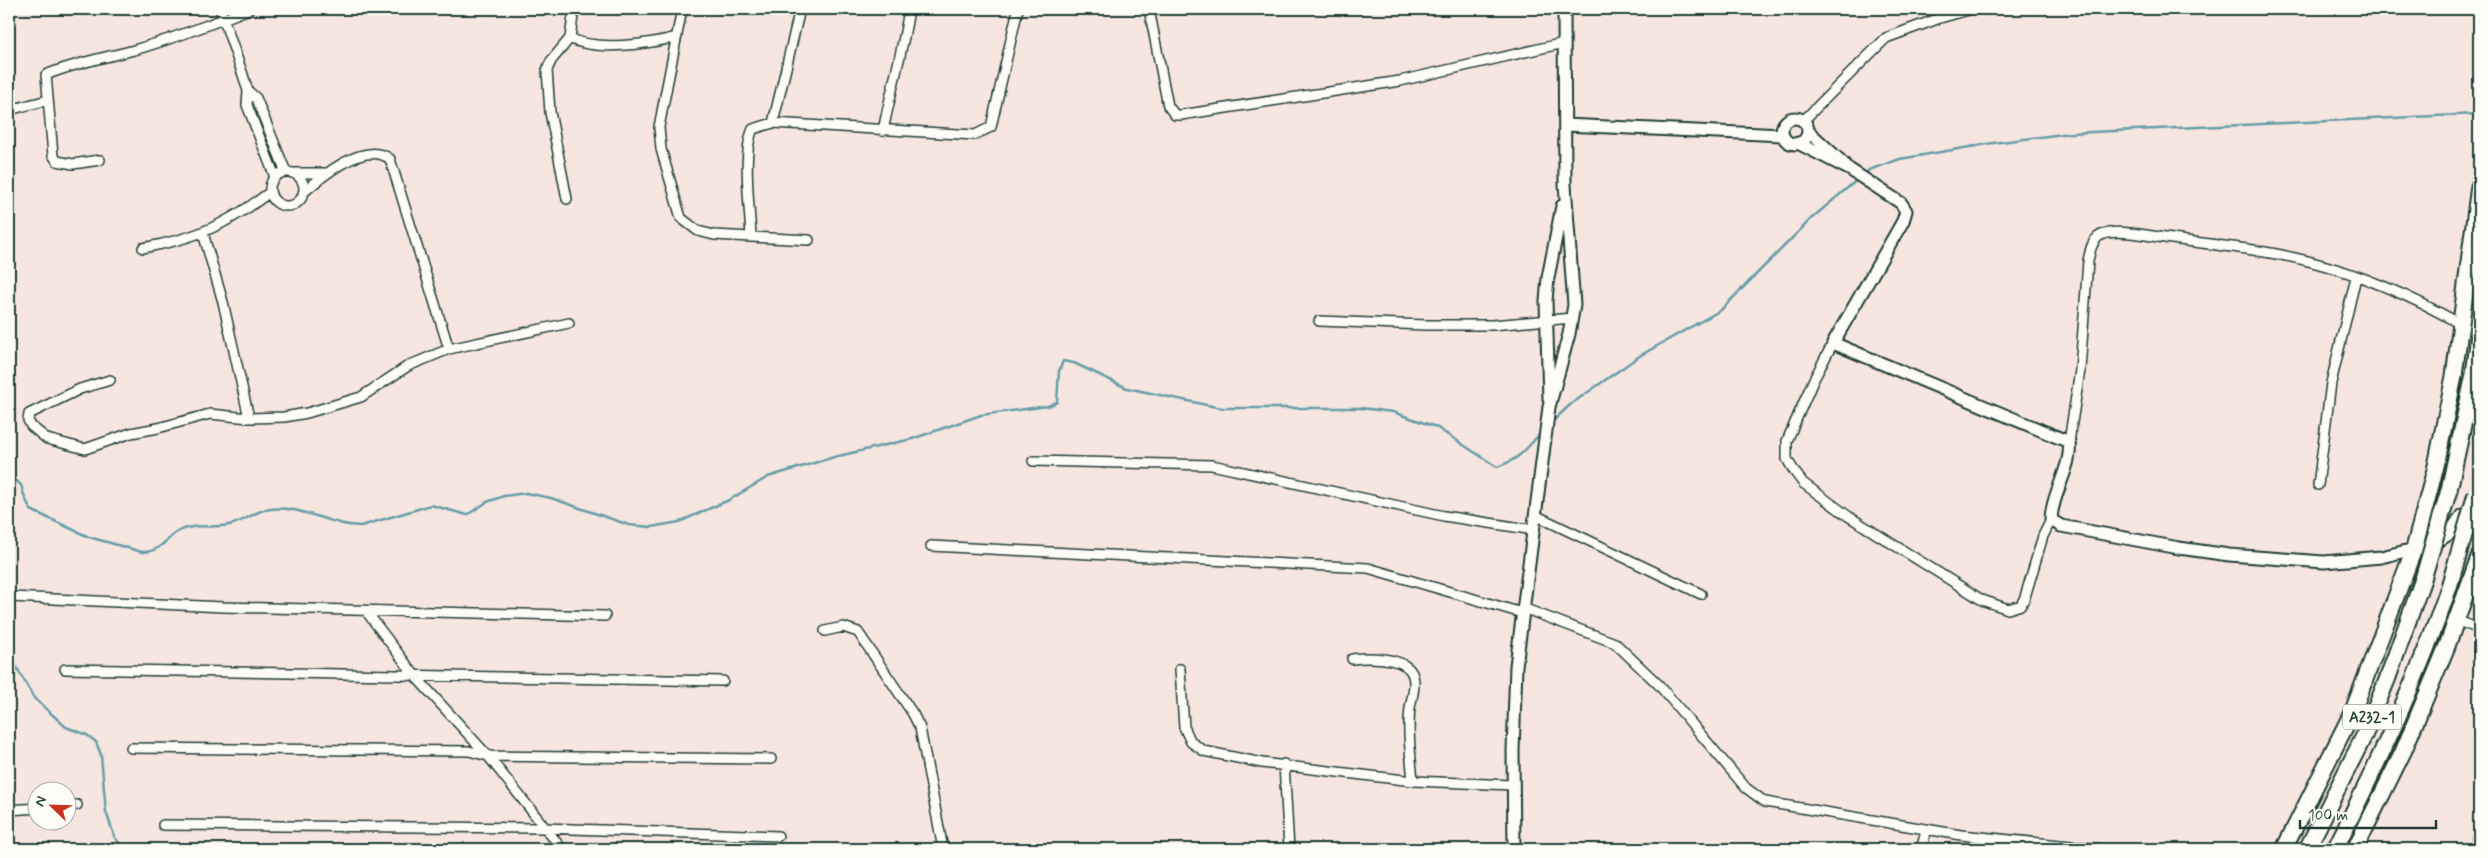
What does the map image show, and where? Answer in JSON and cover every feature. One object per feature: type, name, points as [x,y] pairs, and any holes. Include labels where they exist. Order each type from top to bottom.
[{"type":"highway","points":[[2284,849],[2353,711],[2414,549],[2436,466],[2454,376],[2479,186]]},
{"type":"highway","name":"A232-1","points":[[2307,849],[2364,736],[2397,654],[2423,579],[2448,490],[2474,374],[2479,335]]},
{"type":"highway","name":"A232-1","points":[[2335,849],[2411,690],[2429,646],[2478,489]]},
{"type":"highway","points":[[2355,849],[2403,752],[2479,557]]},
{"type":"street","points":[[143,248],[203,233],[270,192],[275,177],[247,105],[248,91],[220,9]]},
{"type":"street","points":[[100,160],[73,164],[56,161],[53,155],[46,75],[59,69],[136,50],[225,20],[249,9]]},
{"type":"street","points":[[567,199],[550,112],[547,70],[551,61],[570,38],[574,9]]},
{"type":"street","points":[[682,9],[659,127],[661,149],[681,218],[698,231],[714,235],[809,240]]},
{"type":"street","points":[[773,123],[800,9]]},
{"type":"street","points":[[883,131],[896,65],[905,40],[909,9]]},
{"type":"street","points":[[751,237],[749,141],[756,127],[773,123],[976,135],[987,131],[992,127],[1018,9]]},
{"type":"street","points":[[1148,9],[1168,106],[1175,114],[1181,116],[1400,81],[1564,43]]},
{"type":"street","points":[[1514,849],[1513,785],[1516,666],[1522,611],[1545,436],[1550,407],[1572,318],[1573,290],[1565,185],[1564,9]]},
{"type":"street","points":[[1798,143],[1805,139],[1805,126],[1886,38],[1940,18],[1972,9]]},
{"type":"street","points":[[570,38],[588,45],[650,44],[677,36]]},
{"type":"street","points":[[248,91],[256,98],[289,172],[303,183],[303,193]]},
{"type":"street","points":[[9,110],[48,100]]},
{"type":"street","points":[[1849,170],[1805,126],[1795,118],[1788,120],[1783,127],[1782,135],[1787,141],[1798,143],[1849,170],[1901,204],[1906,211],[1903,221],[1813,380],[1787,442],[1787,458],[1803,483],[1848,516],[1982,600],[2008,609],[2021,605],[2025,597],[2043,536],[2051,520],[2051,507],[2069,454],[2069,442],[2080,370],[2088,261],[2091,246],[2098,237],[2108,233],[2130,233],[2273,253],[2310,262],[2391,290],[2462,325]]},
{"type":"street","points":[[1565,125],[1782,135]]},
{"type":"street","points":[[253,204],[294,205],[303,193],[327,173],[361,155],[378,152],[390,159],[449,349]]},
{"type":"street","points":[[275,177],[289,172],[327,173]]},
{"type":"street","points":[[1550,407],[1546,320],[1548,278],[1565,185]]},
{"type":"street","points":[[270,192],[278,204]]},
{"type":"street","points":[[203,233],[223,302],[249,418]]},
{"type":"street","points":[[2318,485],[2331,383],[2356,277]]},
{"type":"street","points":[[1319,321],[1492,325],[1572,318]]},
{"type":"street","points":[[110,380],[80,390],[30,414],[28,420],[31,426],[47,439],[85,449],[131,432],[158,428],[200,416],[224,414],[249,418],[284,417],[361,397],[408,366],[449,349],[570,323]]},
{"type":"street","points":[[1833,343],[2069,442]]},
{"type":"street","points":[[1033,461],[1212,466],[1444,516],[1534,530]]},
{"type":"street","points":[[1535,515],[1701,594]]},
{"type":"street","points":[[2051,520],[2060,526],[2179,548],[2324,562],[2381,557],[2414,549],[2426,553],[2439,549],[2462,515],[2479,515]]},
{"type":"street","points":[[2448,535],[2463,525],[2479,523]]},
{"type":"street","points":[[931,546],[1368,568],[1522,611],[1615,642],[1659,685],[1746,788],[1765,802],[1927,829],[2100,849]]},
{"type":"street","points":[[11,597],[366,611],[605,616]]},
{"type":"street","points":[[366,611],[416,677],[488,756],[543,828],[562,849]]},
{"type":"street","points":[[2456,620],[2479,628]]},
{"type":"street","points":[[825,631],[843,628],[858,632],[920,728],[943,849]]},
{"type":"street","points":[[1352,659],[1371,657],[1401,663],[1411,670],[1414,683],[1410,710],[1409,739],[1413,780]]},
{"type":"street","points":[[65,669],[416,677],[723,681]]},
{"type":"street","points":[[1180,669],[1184,727],[1191,742],[1204,751],[1262,763],[1413,780],[1513,785]]},
{"type":"street","points":[[131,748],[468,751],[488,756],[771,759]]},
{"type":"street","points":[[1284,764],[1289,849]]},
{"type":"street","points":[[9,810],[28,809]]},
{"type":"street","points":[[164,825],[543,828],[778,836]]},
{"type":"street","points":[[1921,849],[1927,829]]},
{"type":"waterway","points":[[1864,174],[1869,170],[1900,159],[1993,143],[2071,133],[2477,114]]},
{"type":"waterway","points":[[1551,423],[1571,404],[1641,355],[1721,310],[1812,218],[1858,179]]},
{"type":"waterway","points":[[9,475],[21,485],[31,510],[89,537],[142,552],[156,549],[181,530],[196,527],[226,526],[264,510],[277,508],[289,509],[349,525],[361,526],[431,505],[467,515],[487,502],[504,496],[526,493],[551,498],[629,525],[651,527],[679,522],[729,500],[768,477],[834,457],[912,439],[981,415],[1048,406],[1057,402],[1059,371],[1063,361],[1074,363],[1127,388],[1221,408],[1361,408],[1393,412],[1436,427],[1497,467],[1518,457],[1542,432]]},
{"type":"waterway","points":[[9,654],[34,698],[66,727],[87,735],[96,742],[101,755],[106,812],[115,838],[125,849]]}]
